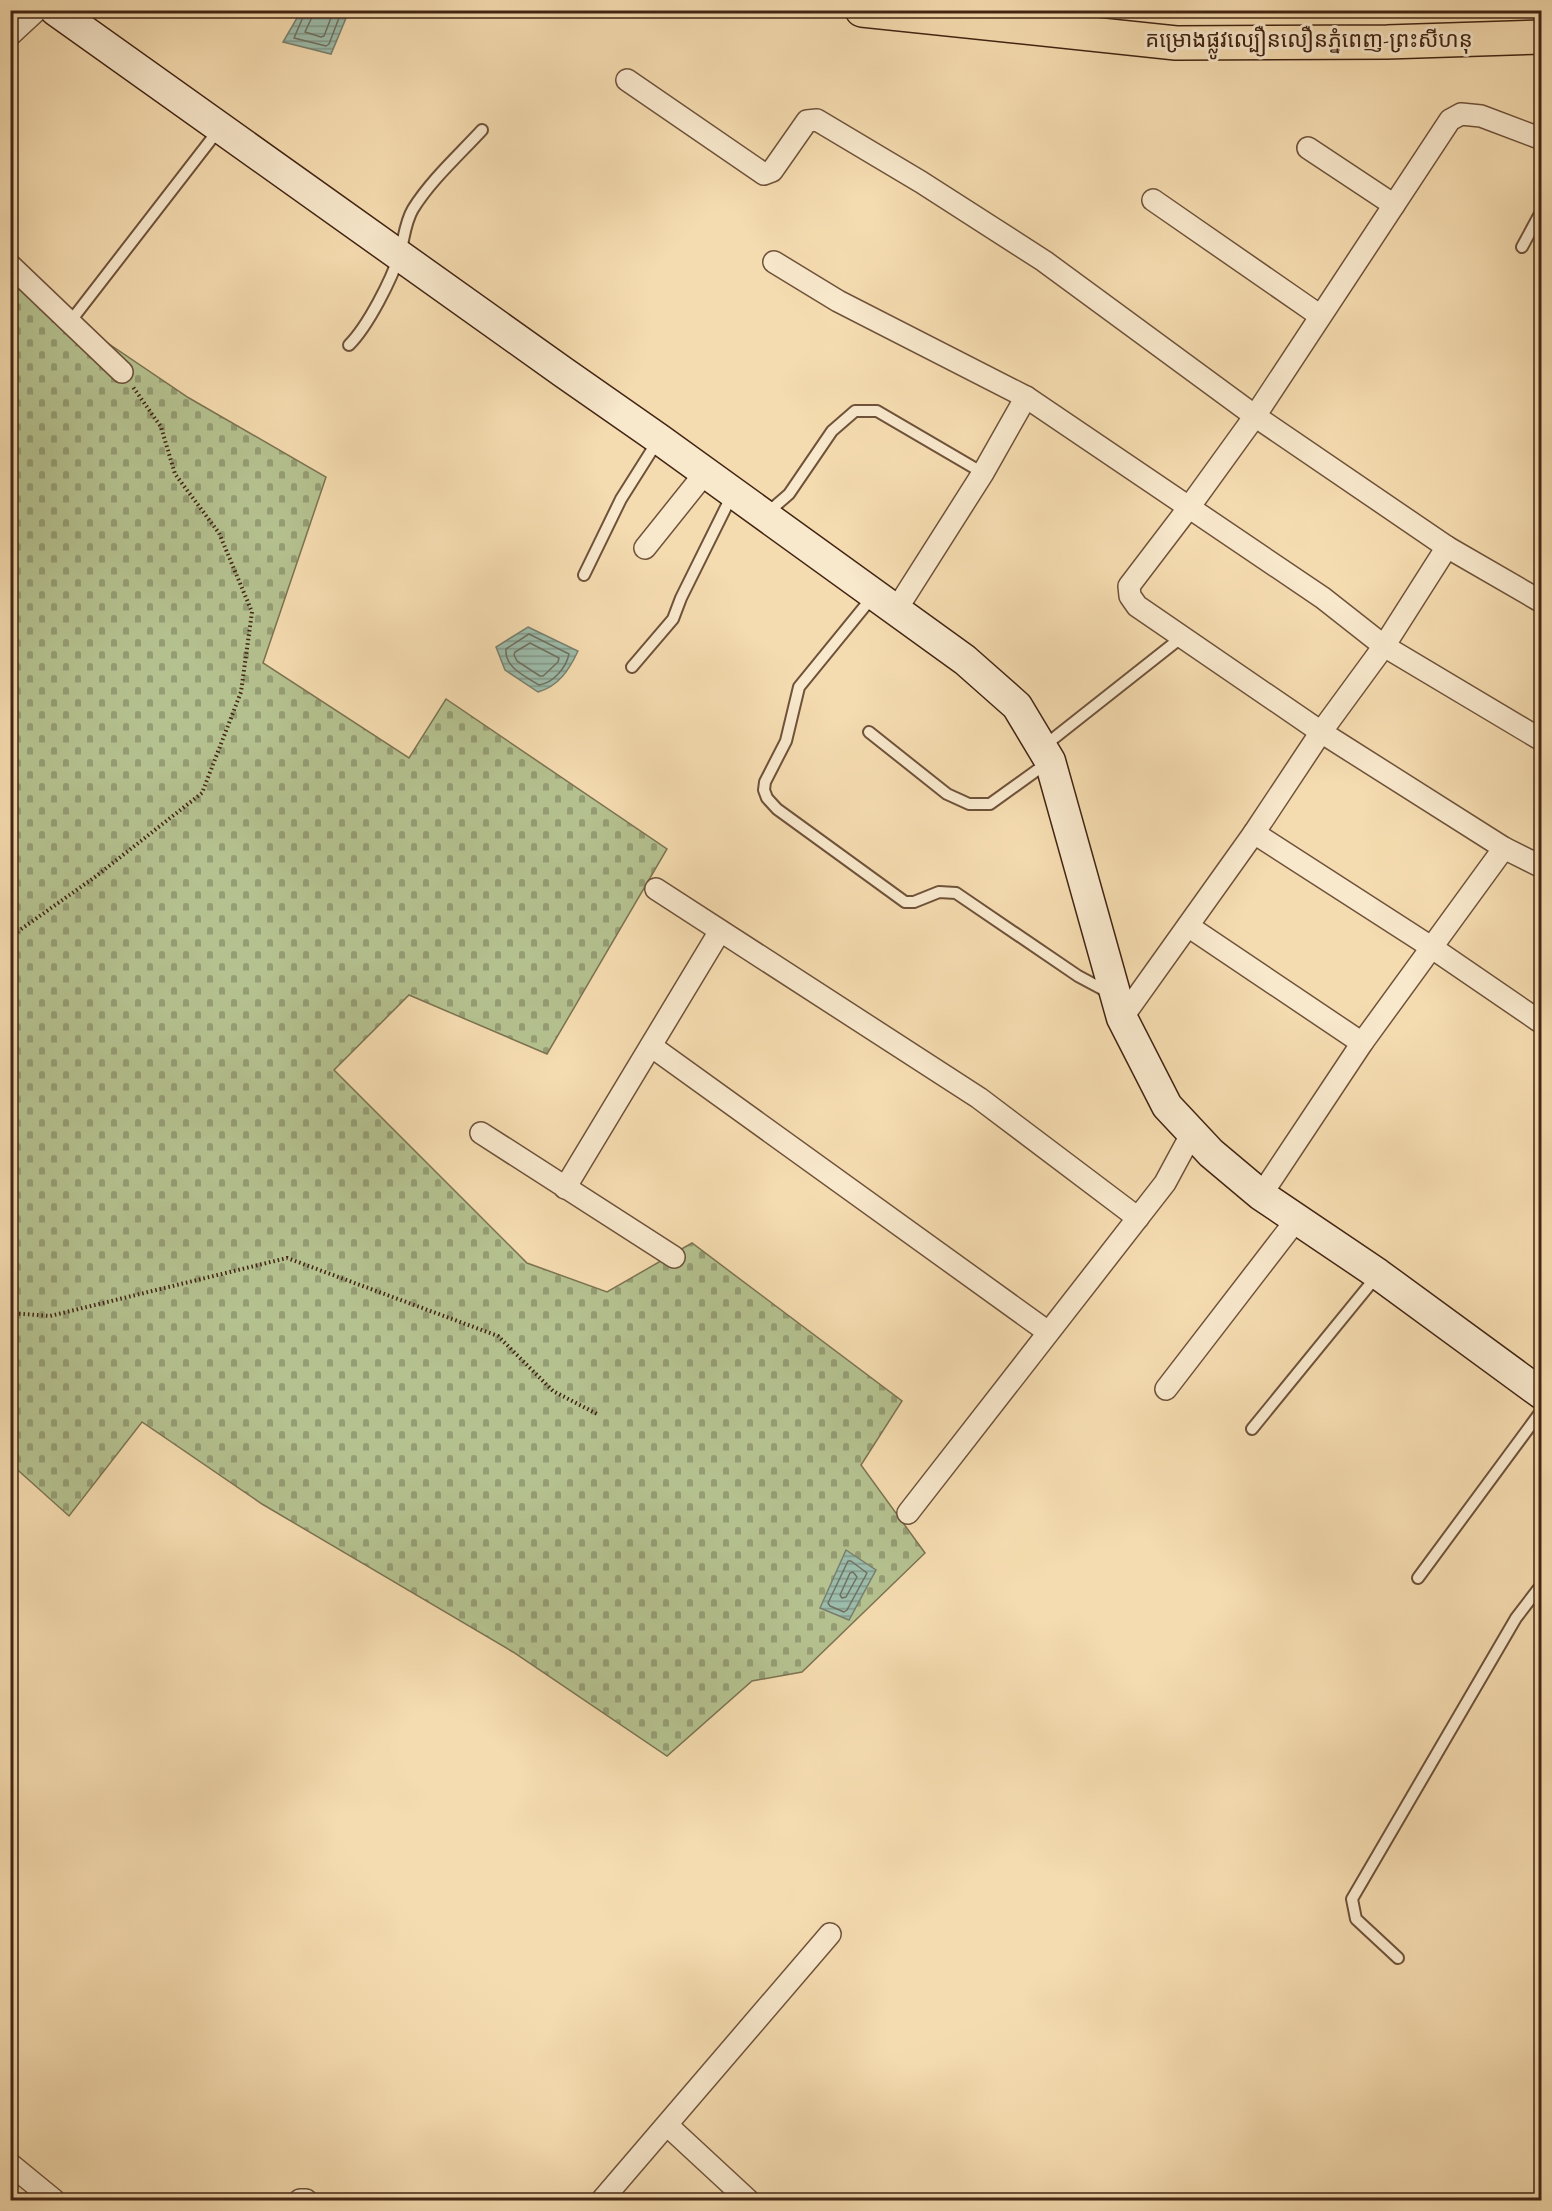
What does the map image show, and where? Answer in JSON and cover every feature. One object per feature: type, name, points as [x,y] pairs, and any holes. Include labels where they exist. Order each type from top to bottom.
[{"type":"highway","name":"គម្រោងផ្លូវល្បឿនលឿនភ្នំពេញ-ព្រះសីហនុ","points":[[862,10],[1176,43],[1388,42],[1542,38]]},
{"type":"street","points":[[10,35],[37,10]]},
{"type":"street","points":[[55,10],[966,660],[1017,706],[1046,754],[1119,1007],[1167,1106],[1211,1153],[1261,1195],[1378,1274],[1542,1394]]},
{"type":"street","points":[[627,80],[764,174],[772,171],[807,121],[815,119],[921,182],[1044,261],[1255,416],[1447,548],[1542,602]]},
{"type":"street","points":[[1542,139],[1481,116],[1461,114],[1450,120],[1319,315],[1255,416],[1129,586],[1130,596],[1137,606],[1321,732],[1504,848],[1542,867]]},
{"type":"street","points":[[1308,148],[1394,205]]},
{"type":"street","points":[[1153,200],[1319,315]]},
{"type":"street","points":[[774,262],[838,301],[1026,397],[1323,598],[1384,646],[1540,739]]},
{"type":"street","points":[[10,265],[122,372]]},
{"type":"street","points":[[885,602],[983,473],[1026,397]]},
{"type":"street","points":[[645,548],[705,473]]},
{"type":"street","points":[[1119,1007],[1188,926],[1254,833],[1321,732],[1384,646],[1447,548]]},
{"type":"street","points":[[1254,833],[1431,947],[1542,1023]]},
{"type":"street","points":[[1261,1195],[1362,1043],[1504,848]]},
{"type":"street","points":[[656,889],[979,1098],[1138,1218]]},
{"type":"street","points":[[1188,926],[1362,1043]]},
{"type":"street","points":[[565,1188],[720,931]]},
{"type":"street","points":[[651,1046],[1048,1332]]},
{"type":"street","points":[[481,1133],[674,1257]]},
{"type":"street","points":[[908,1513],[1165,1183],[1192,1133]]},
{"type":"street","points":[[1166,1389],[1297,1219]]},
{"type":"street","points":[[602,2200],[830,1934]]},
{"type":"street","points":[[667,2125],[748,2200]]},
{"type":"street","points":[[10,2164],[54,2200]]},
{"type":"street","points":[[300,2200],[306,2200]]},
{"type":"lane","points":[[70,322],[220,128]]},
{"type":"lane","points":[[349,345],[357,338],[376,306],[399,256],[412,211],[431,186],[482,130]]},
{"type":"lane","points":[[1522,247],[1542,210]]},
{"type":"lane","points":[[764,516],[789,494],[832,431],[855,411],[877,411],[983,473]]},
{"type":"lane","points":[[584,575],[621,499],[659,439]]},
{"type":"lane","points":[[632,667],[673,619],[681,598],[733,494]]},
{"type":"lane","points":[[885,602],[799,687],[786,741],[765,782],[764,790],[767,798],[777,809],[905,902],[914,902],[939,892],[956,893],[1078,976],[1119,1007]]},
{"type":"lane","points":[[869,732],[947,794],[969,804],[990,804],[1182,637]]},
{"type":"lane","points":[[1252,1429],[1378,1274]]},
{"type":"lane","points":[[1418,1578],[1542,1410]]},
{"type":"lane","points":[[1398,1958],[1356,1919],[1352,1899],[1516,1618],[1542,1584]]},
{"type":"path","points":[[10,937],[95,877],[202,793],[241,692],[252,612],[219,533],[175,474],[161,427],[122,372]]},
{"type":"path","points":[[10,1313],[50,1316],[287,1258],[498,1336],[553,1391],[599,1415]]},
{"type":"green space","points":[[11,267],[81,325],[189,398],[326,477],[263,663],[409,758],[446,699],[667,849],[547,1054],[409,995],[334,1070],[527,1263],[607,1292],[692,1243],[902,1401],[861,1465],[925,1553],[802,1672],[752,1681],[667,1756],[513,1652],[262,1504],[142,1422],[69,1516],[11,1464]]},
{"type":"water","points":[[301,11],[349,11],[331,54],[283,42]]},
{"type":"water","points":[[528,627],[578,651],[571,665],[558,681],[538,692],[505,670],[496,647]]},
{"type":"water","points":[[846,1550],[876,1570],[849,1620],[820,1608]]}]
